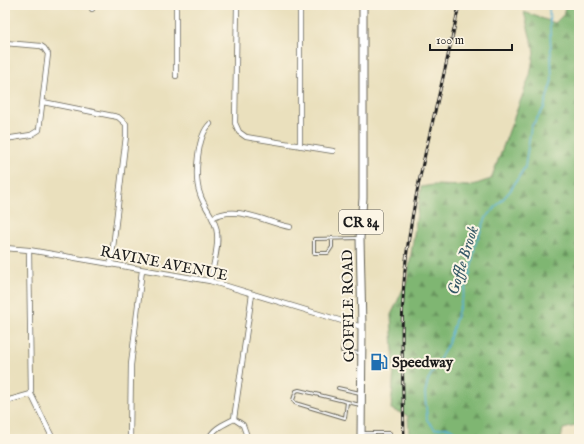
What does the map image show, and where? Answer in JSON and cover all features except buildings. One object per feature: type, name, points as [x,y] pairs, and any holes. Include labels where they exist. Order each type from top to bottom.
[{"type":"main road","name":"GOFFLE ROAD","points":[[361,436],[362,327],[360,238],[363,198],[363,5]]},
{"type":"street","points":[[176,5],[176,76]]},
{"type":"street","points":[[237,5],[235,123],[239,132],[250,138],[333,152]]},
{"type":"street","points":[[300,5],[300,146]]},
{"type":"street","points":[[5,43],[41,46],[47,51],[48,58],[40,126],[36,133],[32,135],[5,139]]},
{"type":"street","points":[[43,102],[118,117],[126,124],[126,136],[111,265]]},
{"type":"street","points":[[210,124],[203,132],[197,178],[200,194],[216,226],[217,241],[210,281]]},
{"type":"street","points":[[212,218],[224,212],[237,212],[290,227]]},
{"type":"street","name":"RAVINE AVENUE","points":[[5,248],[29,250],[210,281],[362,327]]},
{"type":"street","points":[[29,250],[31,394],[53,439]]},
{"type":"street","points":[[130,439],[131,365],[142,270]]},
{"type":"street","points":[[234,419],[252,294]]},
{"type":"street","points":[[6,401],[31,394]]},
{"type":"street","points":[[209,439],[211,434],[220,426],[234,419]]},
{"type":"street","points":[[234,419],[243,425],[248,439]]},
{"type":"lane","points":[[332,238],[332,247],[328,253],[314,253],[314,239],[332,238],[360,238]]},
{"type":"lane","points":[[347,322],[342,351],[362,353]]},
{"type":"lane","points":[[338,388],[362,394]]},
{"type":"lane","points":[[347,402],[345,418],[295,403],[294,400],[296,391],[299,390],[362,405]]},
{"type":"lane","points":[[361,436],[390,433],[390,439]]},
{"type":"green space","points":[[565,5],[579,5],[579,425],[563,429],[561,439],[409,439],[408,416],[391,409],[394,369],[391,315],[407,281],[421,187],[433,185],[470,186],[491,179],[530,75],[534,52],[524,12],[555,23],[564,14]]},
{"type":"waterway","name":"Goffle Brook","points":[[459,439],[455,431],[452,429],[435,429],[427,420],[425,393],[428,380],[448,344],[470,273],[475,245],[486,218],[510,191],[525,167],[531,127],[544,108],[552,80],[549,5]]},
{"type":"railway","points":[[404,439],[402,321],[407,251],[424,158],[459,5]]},
{"type":"place","name":"Speedway","points":[[379,362]]}]
